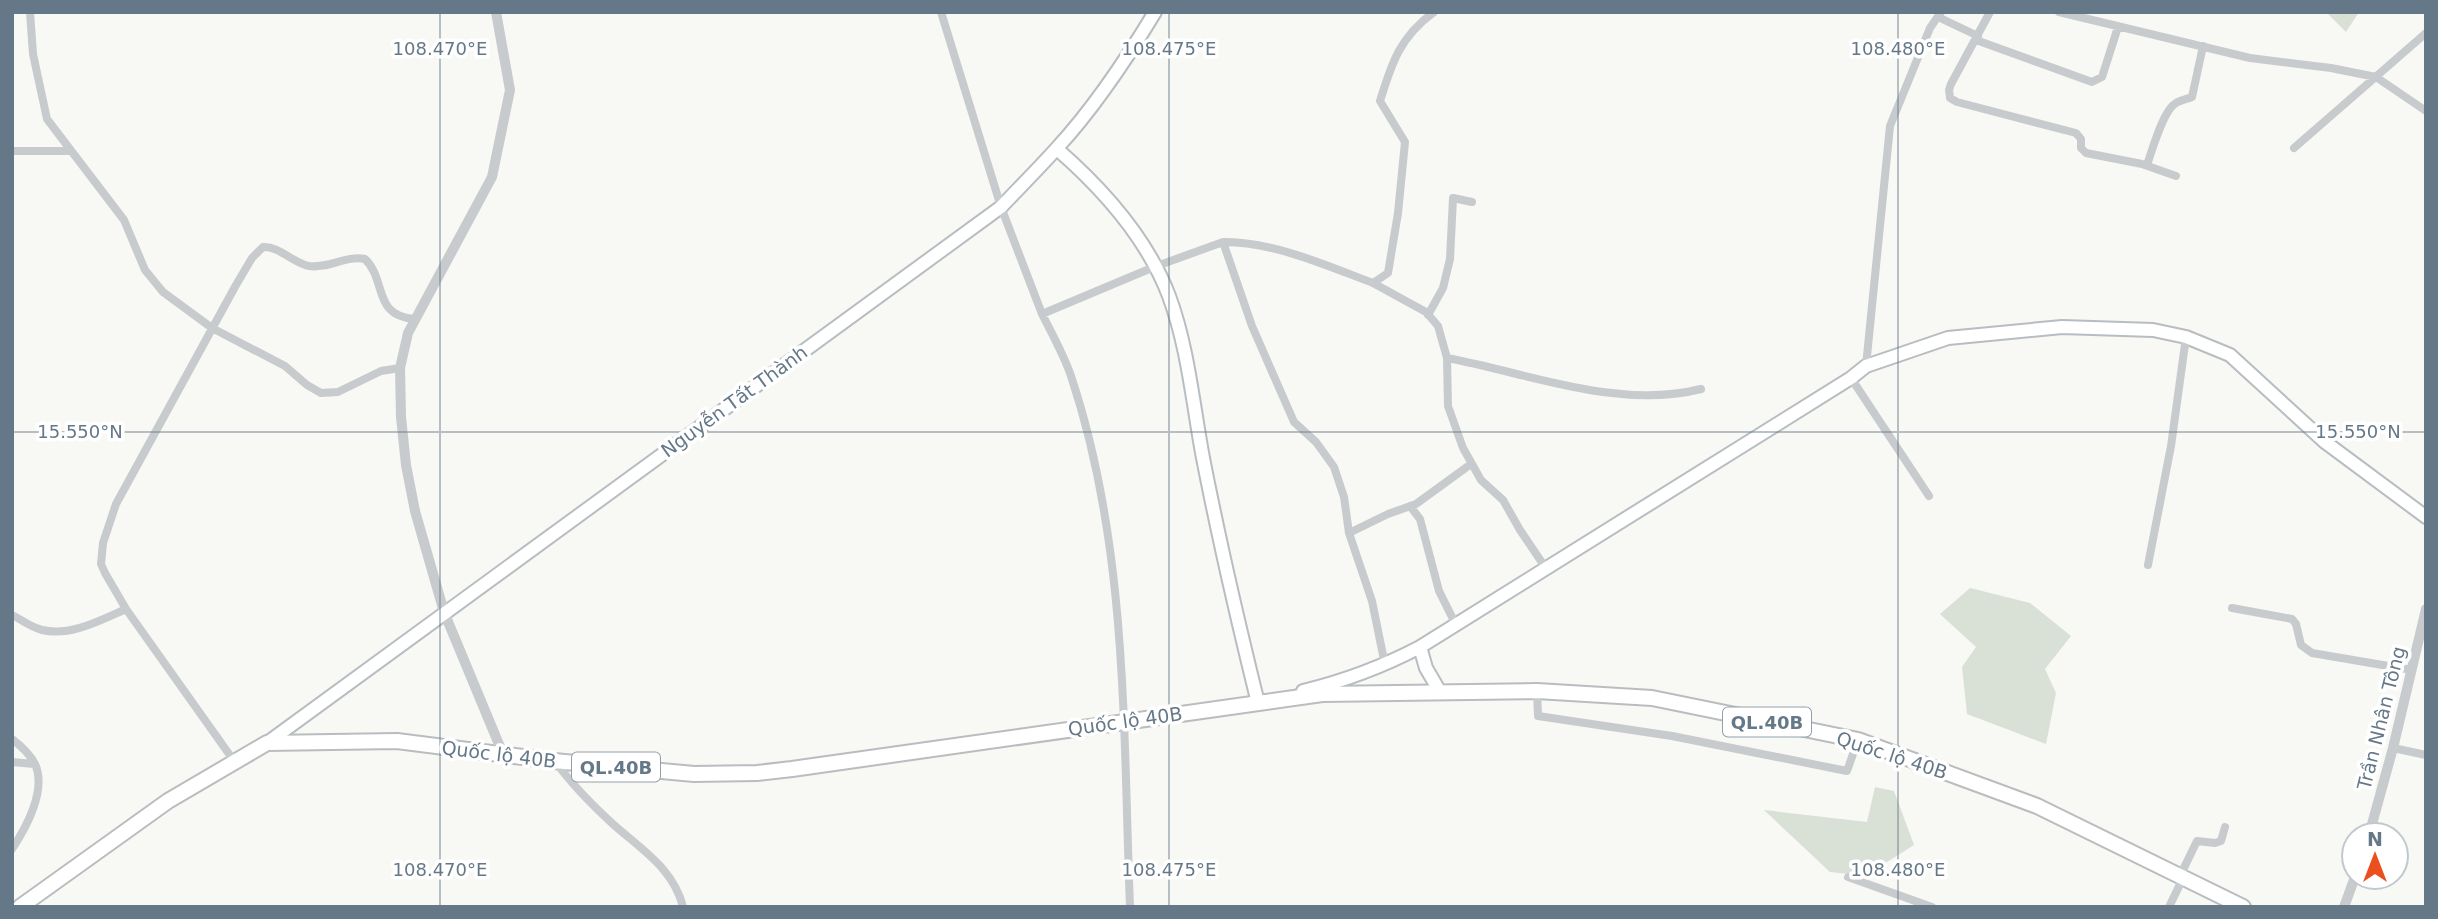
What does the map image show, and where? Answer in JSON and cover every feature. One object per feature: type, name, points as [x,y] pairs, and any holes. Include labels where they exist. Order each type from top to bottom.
[{"type":"highway","name":"Quốc lộ 40B","points":[[20,907],[168,801],[267,743],[397,741],[554,761],[694,774],[757,773],[1322,694],[1537,691],[1652,698],[1857,740],[2037,806],[2243,907]]},
{"type":"main road","name":"Nguyễn Tất Thành","points":[[267,743],[444,611],[1001,207],[1057,149],[1104,90],[1155,12]]},
{"type":"main road","points":[[1057,149],[1075,164],[1125,219],[1169,296],[1181,341],[1226,568],[1258,703],[1333,684],[1385,665],[1420,647],[1851,379],[1866,366],[1948,338],[2062,327],[2153,330],[2186,337],[2230,355],[2325,442],[2426,517]]},
{"type":"main road","points":[[1420,647],[1426,668],[1440,692]]},
{"type":"street","points":[[30,12],[33,54],[45,112],[124,220],[149,276],[163,292],[212,328],[285,366],[321,393],[338,392],[381,371],[400,368]]},
{"type":"street","points":[[496,12],[510,90],[492,177],[408,333],[400,368],[406,465],[415,511],[444,611],[503,754]]},
{"type":"street","points":[[941,12],[1001,207],[1042,314],[1070,374],[1090,441],[1104,507],[1115,588],[1124,721],[1130,907]]},
{"type":"street","points":[[1373,283],[1388,273],[1405,152],[1405,142],[1380,101],[1398,49],[1409,33],[1434,12]]},
{"type":"street","points":[[1990,12],[1949,90],[1953,100],[2076,133],[2079,135],[2081,148],[2086,153],[2147,165],[2176,176]]},
{"type":"street","points":[[2059,12],[2093,16],[2118,27],[2260,60],[2332,68],[2376,77],[2426,111]]},
{"type":"street","points":[[1866,366],[1890,126],[1930,28],[1940,14],[1977,38],[2092,82],[2102,77],[2118,27]]},
{"type":"street","points":[[2294,148],[2426,33]]},
{"type":"street","points":[[2147,165],[2171,107],[2192,97],[2203,46]]},
{"type":"street","points":[[12,151],[71,151]]},
{"type":"street","points":[[1429,315],[1443,288],[1450,259],[1452,198],[1472,202]]},
{"type":"street","points":[[1042,314],[1154,267],[1223,242],[1286,252],[1373,283],[1429,315],[1438,326],[1447,358],[1448,406],[1471,464],[1481,480],[1503,499],[1545,567]]},
{"type":"street","points":[[1223,242],[1252,326],[1294,422],[1335,467],[1344,497],[1349,533],[1372,601],[1385,665]]},
{"type":"street","points":[[234,761],[126,609],[101,564],[103,543],[116,505],[252,258],[266,246],[306,266],[365,259],[371,265],[381,295],[390,310],[404,318],[415,319]]},
{"type":"street","points":[[2148,565],[2171,446],[2186,337]]},
{"type":"street","points":[[1447,358],[1531,378],[1616,393],[1669,396],[1701,389]]},
{"type":"street","points":[[1851,379],[1929,496]]},
{"type":"street","points":[[1349,533],[1410,506],[1471,464]]},
{"type":"street","points":[[1410,506],[1420,519],[1439,591],[1457,625]]},
{"type":"street","points":[[2232,608],[2292,619],[2296,624],[2301,645],[2312,653],[2412,670]]},
{"type":"street","points":[[12,615],[26,624],[57,632],[81,627],[126,609]]},
{"type":"street","name":"Trần Nhân Tông","points":[[2374,821],[2426,609]]},
{"type":"street","points":[[1537,691],[1538,716],[1672,736],[1847,771],[1857,740]]},
{"type":"street","points":[[12,739],[23,748],[34,764],[37,777],[33,813],[12,849]]},
{"type":"street","points":[[2393,748],[2426,755]]},
{"type":"street","points":[[554,761],[588,802],[653,858],[673,881],[682,907]]},
{"type":"street","points":[[12,762],[34,764]]},
{"type":"street","points":[[2169,907],[2197,841],[2221,841],[2225,827]]},
{"type":"street","points":[[1848,877],[1932,907]]},
{"type":"shaded area","points":[[2326,12],[2359,12],[2346,32]]},
{"type":"shaded area","points":[[1970,588],[2030,603],[2071,636],[2045,669],[2056,693],[2046,744],[1967,714],[1962,667],[1976,647],[1940,614]]},
{"type":"shaded area","points":[[1875,787],[1894,791],[1914,845],[1859,875],[1830,872],[1764,810],[1867,822]]}]
